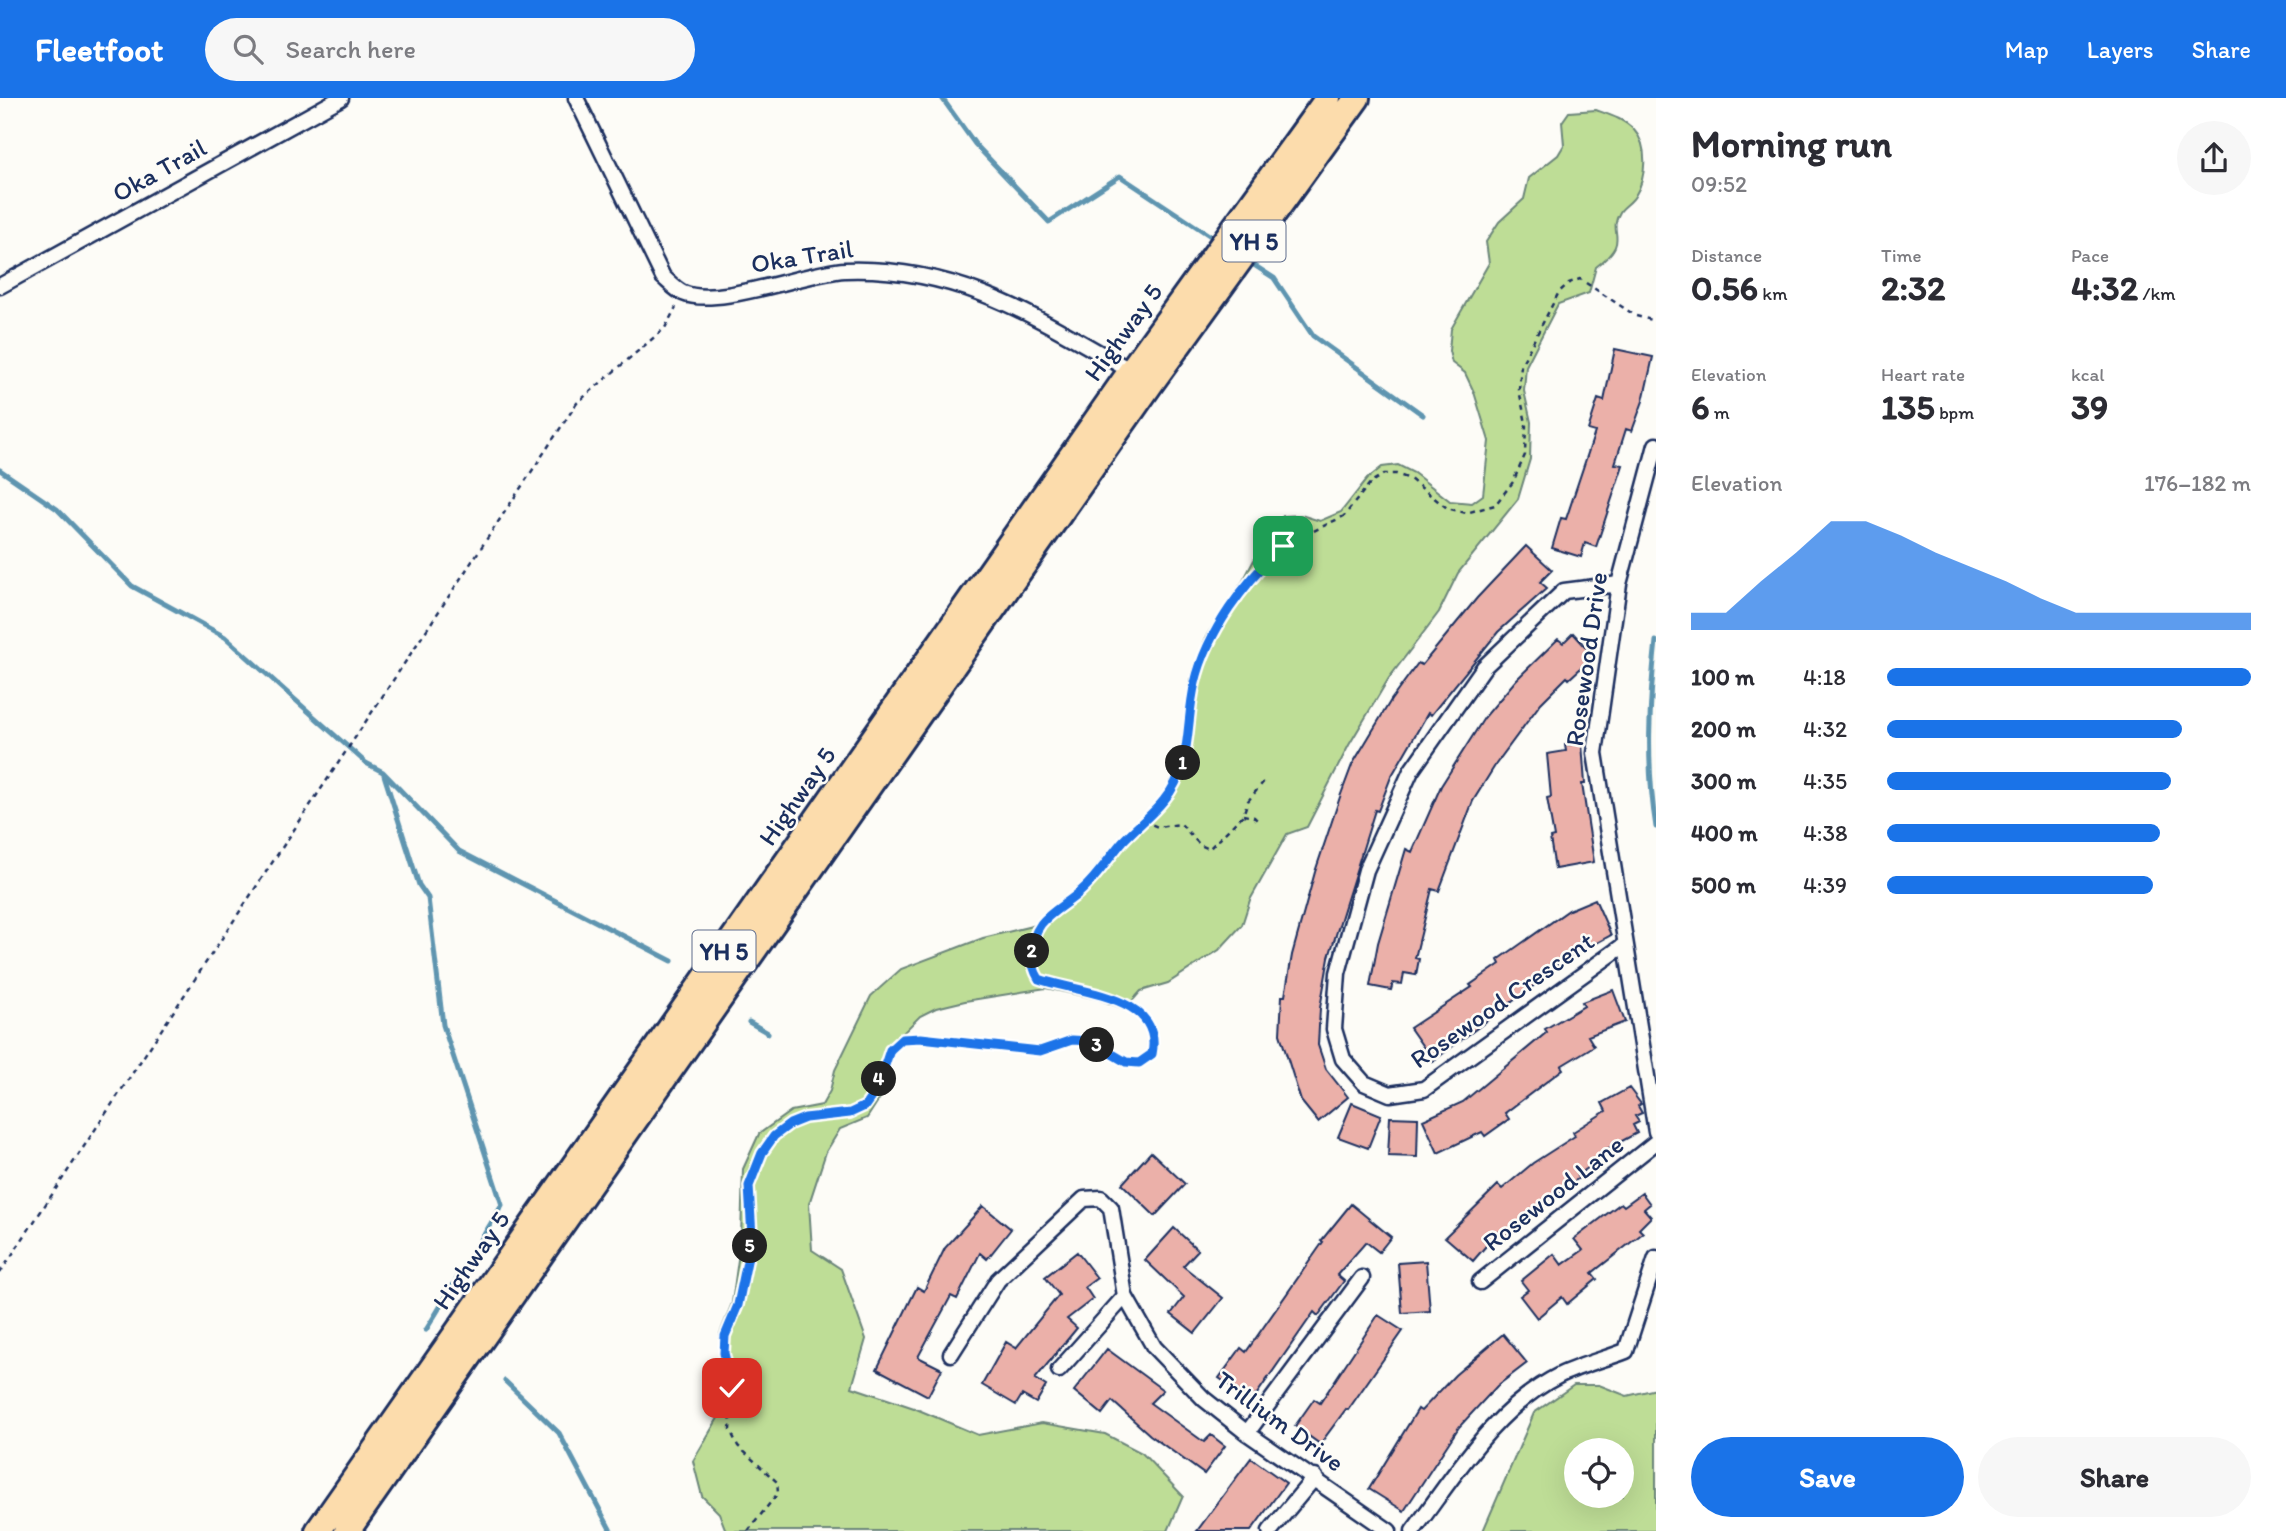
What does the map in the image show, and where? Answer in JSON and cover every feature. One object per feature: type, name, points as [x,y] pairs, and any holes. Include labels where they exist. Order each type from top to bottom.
[{"type":"highway","name":"Highway 5","points":[[318,1531],[1131,371],[1328,98]]},
{"type":"highway","name":"Highway 5","points":[[347,1531],[1143,395],[1357,98]]},
{"type":"street","name":"Oka Trail","points":[[0,286],[341,98]]},
{"type":"street","points":[[576,98],[663,277],[684,294]]},
{"type":"street","name":"Oka Trail","points":[[684,294],[711,296],[844,270],[904,272],[962,284],[1022,309],[1131,371]]},
{"type":"street","name":"Rosewood Drive","points":[[1656,444],[1619,584],[1595,753],[1656,1132]]},
{"type":"street","name":"Rosewood Crescent","points":[[1619,584],[1564,591],[1484,667],[1411,771],[1366,870],[1338,973],[1334,1030],[1343,1059],[1364,1083],[1390,1094],[1424,1089],[1624,945]]},
{"type":"street","name":"Rosewood Lane","points":[[1480,1282],[1656,1142]]},
{"type":"street","name":"Trillium Drive","points":[[951,1354],[998,1280],[1084,1199],[1101,1198],[1111,1208],[1125,1296],[1154,1347],[1204,1399],[1247,1433],[1315,1477],[1389,1531]]},
{"type":"street","points":[[1413,1531],[1493,1424],[1524,1396],[1560,1375],[1626,1351],[1656,1258]]},
{"type":"street","points":[[1247,1433],[1362,1278]]},
{"type":"street","points":[[1059,1370],[1125,1296]]},
{"type":"street","points":[[1270,1531],[1315,1477]]},
{"type":"path","points":[[748,1531],[778,1493],[776,1482],[738,1446],[730,1430],[732,1388],[724,1353],[725,1336],[738,1305],[752,1237],[749,1186],[762,1153],[774,1136],[790,1124],[805,1118],[850,1113],[865,1106],[877,1089],[890,1050],[902,1039],[921,1038],[1040,1051],[1072,1040],[1090,1041],[1126,1062],[1139,1063],[1152,1054],[1155,1039],[1149,1021],[1129,1006],[1039,979],[1031,956],[1041,924],[1083,890],[1165,799],[1178,779],[1189,736],[1195,683],[1211,638],[1264,565],[1283,546],[1344,516],[1371,482],[1384,474],[1396,474],[1410,479],[1447,508],[1466,513],[1495,505],[1513,482],[1525,455],[1526,423],[1519,390],[1521,365],[1559,292],[1569,283],[1580,279],[1636,316],[1656,321]]},
{"type":"path","points":[[0,1273],[577,402],[665,328],[684,294]]},
{"type":"path","points":[[1143,821],[1157,827],[1181,824],[1200,845],[1209,849],[1243,816],[1248,801],[1265,780]]},
{"type":"path","points":[[1243,816],[1254,817],[1260,823]]},
{"type":"green space","points":[[1596,110],[1621,120],[1639,137],[1644,153],[1642,181],[1635,196],[1616,220],[1616,243],[1607,258],[1596,267],[1589,293],[1558,304],[1526,366],[1524,391],[1531,422],[1530,459],[1518,499],[1458,573],[1439,612],[1389,678],[1349,745],[1307,827],[1287,834],[1250,900],[1242,925],[1219,950],[1168,983],[1141,991],[1125,1009],[1098,999],[1046,988],[965,1001],[936,1008],[920,1016],[904,1032],[889,1062],[887,1087],[867,1118],[840,1129],[826,1152],[809,1204],[812,1250],[841,1269],[866,1339],[852,1387],[914,1408],[978,1435],[1042,1423],[1105,1434],[1142,1453],[1183,1496],[1168,1531],[726,1531],[719,1513],[702,1496],[693,1461],[725,1406],[720,1334],[732,1303],[741,1238],[743,1169],[759,1134],[791,1111],[822,1105],[830,1091],[835,1070],[871,996],[901,969],[983,938],[1036,925],[1084,883],[1111,849],[1166,793],[1179,765],[1190,683],[1207,635],[1243,581],[1267,535],[1283,516],[1301,515],[1320,521],[1341,512],[1367,479],[1382,467],[1398,465],[1414,473],[1450,501],[1472,503],[1483,495],[1489,441],[1474,392],[1465,373],[1452,363],[1449,351],[1451,329],[1489,263],[1486,242],[1499,222],[1524,199],[1529,178],[1558,155],[1564,145],[1562,122],[1569,112]]},
{"type":"green space","points":[[1574,1385],[1599,1385],[1627,1396],[1656,1389],[1656,1531],[1483,1531],[1534,1413]]},
{"type":"building","points":[[1615,349],[1653,357],[1643,401],[1632,431],[1626,429],[1615,464],[1623,465],[1596,547],[1585,543],[1581,557],[1552,548],[1561,518],[1566,519],[1595,432],[1588,430],[1598,399],[1604,401]]},
{"type":"building","points":[[1526,546],[1552,570],[1540,582],[1547,588],[1498,632],[1431,715],[1428,713],[1391,777],[1378,811],[1375,810],[1329,957],[1320,1008],[1318,1045],[1326,1069],[1348,1097],[1318,1122],[1301,1101],[1280,1034],[1282,996],[1285,996],[1292,955],[1315,872],[1340,797],[1352,765],[1391,700],[1418,663],[1422,665],[1477,598]]},
{"type":"building","points":[[1573,633],[1594,656],[1569,679],[1567,677],[1541,703],[1496,764],[1473,801],[1439,891],[1432,889],[1415,958],[1419,959],[1416,975],[1404,973],[1402,984],[1393,983],[1391,990],[1370,986],[1378,943],[1406,849],[1412,852],[1441,786],[1484,718],[1516,680],[1558,639],[1563,643]]},
{"type":"building","points":[[1582,743],[1585,784],[1582,784],[1594,862],[1555,869],[1550,838],[1554,837],[1547,798],[1551,797],[1547,754],[1566,751],[1565,745]]},
{"type":"building","points":[[1595,899],[1611,935],[1546,971],[1548,975],[1433,1061],[1410,1028],[1472,987],[1470,985],[1500,964],[1498,960],[1569,910]]},
{"type":"building","points":[[1613,990],[1625,1022],[1588,1036],[1594,1046],[1561,1066],[1563,1069],[1505,1113],[1509,1119],[1485,1136],[1482,1132],[1438,1153],[1423,1120],[1463,1102],[1547,1032],[1545,1029],[1584,1006],[1582,1002]]},
{"type":"building","points":[[1629,1088],[1641,1104],[1638,1106],[1642,1113],[1635,1116],[1639,1122],[1633,1125],[1637,1133],[1603,1151],[1607,1156],[1577,1175],[1579,1178],[1530,1212],[1504,1238],[1498,1232],[1473,1261],[1445,1237],[1498,1185],[1502,1189],[1533,1163],[1575,1136],[1573,1132],[1606,1111],[1602,1103]]},
{"type":"building","points":[[1352,1103],[1381,1115],[1368,1148],[1338,1137]]},
{"type":"building","points":[[1390,1117],[1418,1118],[1417,1157],[1388,1156]]},
{"type":"building","points":[[1151,1152],[1185,1184],[1155,1216],[1122,1184]]},
{"type":"building","points":[[1642,1193],[1650,1204],[1644,1209],[1651,1217],[1639,1229],[1643,1233],[1592,1273],[1597,1279],[1567,1304],[1562,1297],[1537,1318],[1520,1296],[1528,1290],[1521,1281],[1554,1254],[1562,1265],[1583,1250],[1574,1239],[1621,1203],[1624,1206]]},
{"type":"building","points":[[1351,1204],[1391,1237],[1379,1252],[1366,1242],[1337,1275],[1344,1281],[1318,1316],[1314,1312],[1252,1401],[1219,1378],[1241,1348],[1246,1352],[1323,1242],[1321,1241]]},
{"type":"building","points":[[983,1206],[1011,1229],[987,1259],[980,1253],[957,1299],[951,1296],[918,1357],[942,1369],[928,1396],[877,1369],[917,1287],[924,1291],[945,1248]]},
{"type":"building","points":[[1174,1228],[1198,1250],[1183,1266],[1223,1298],[1195,1333],[1171,1314],[1184,1297],[1145,1260]]},
{"type":"building","points":[[1077,1252],[1097,1278],[1085,1287],[1093,1299],[1067,1319],[1077,1328],[1035,1379],[1046,1386],[1036,1403],[1022,1395],[1016,1405],[982,1385],[1006,1342],[1016,1348],[1059,1295],[1045,1277]]},
{"type":"building","points":[[1426,1261],[1430,1311],[1402,1313],[1398,1263]]},
{"type":"building","points":[[1378,1315],[1403,1331],[1348,1410],[1346,1409],[1320,1444],[1295,1426],[1314,1399],[1320,1403]]},
{"type":"building","points":[[1503,1334],[1527,1363],[1497,1386],[1459,1427],[1404,1511],[1369,1489],[1418,1409],[1421,1411],[1455,1375]]},
{"type":"building","points":[[1107,1349],[1163,1390],[1150,1403],[1204,1442],[1211,1435],[1225,1446],[1204,1474],[1150,1435],[1112,1401],[1102,1414],[1074,1391]]},
{"type":"building","points":[[1251,1458],[1286,1483],[1251,1531],[1197,1531]]},
{"type":"waterway","points":[[942,98],[975,144],[1049,222],[1120,176],[1218,241]]},
{"type":"waterway","points":[[1246,260],[1274,278],[1313,336],[1423,415]]},
{"type":"waterway","points":[[0,470],[57,509],[132,586],[225,637],[366,763],[383,772],[459,851],[672,961]]},
{"type":"waterway","points":[[1656,641],[1650,734],[1656,827]]},
{"type":"waterway","points":[[384,775],[419,885],[428,898],[443,1025],[502,1205],[426,1330]]},
{"type":"waterway","points":[[749,1022],[768,1033]]},
{"type":"waterway","points":[[505,1381],[559,1433],[611,1531]]},
{"type":"route","points":[[732,1388],[724,1353],[725,1336],[738,1305],[752,1237],[748,1208],[749,1186],[762,1153],[774,1136],[790,1124],[805,1118],[850,1113],[865,1106],[877,1089],[890,1050],[902,1039],[921,1038],[960,1044],[994,1045],[1022,1051],[1040,1051],[1072,1040],[1090,1041],[1126,1062],[1139,1063],[1152,1054],[1155,1039],[1149,1021],[1129,1006],[1097,994],[1063,988],[1039,979],[1031,956],[1034,941],[1041,924],[1083,890],[1122,843],[1165,799],[1178,779],[1189,736],[1195,683],[1211,638],[1264,565],[1283,546]]}]
